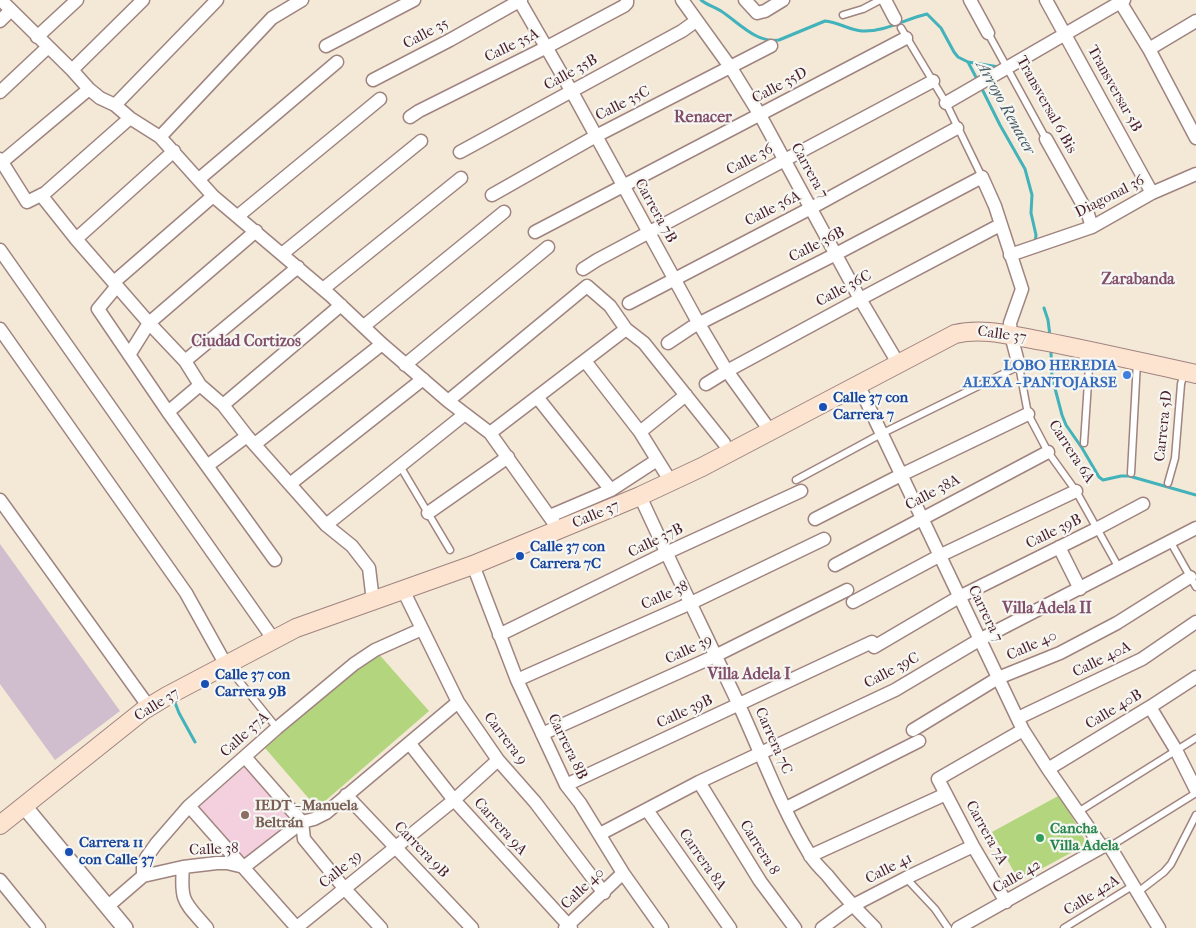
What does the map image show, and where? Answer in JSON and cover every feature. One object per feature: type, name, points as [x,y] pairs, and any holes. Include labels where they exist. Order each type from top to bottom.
[{"type":"main road","name":"Calle 37","points":[[0,825],[149,707],[296,628],[473,565],[555,523],[640,496],[771,432],[955,334],[968,331],[983,331],[1011,335],[1090,350],[1190,373]]},
{"type":"street","points":[[1,0],[100,98],[115,105],[130,118],[160,137],[213,196],[298,267],[448,401],[490,433],[555,523],[657,460]]},
{"type":"street","points":[[37,37],[77,0]]},
{"type":"street","points":[[72,70],[143,0]]},
{"type":"street","points":[[115,105],[217,0]]},
{"type":"street","points":[[160,137],[278,13],[302,0]]},
{"type":"street","points":[[326,46],[414,0]]},
{"type":"street","name":"Carrera 7B","points":[[519,0],[572,92],[699,324],[727,370],[771,432]]},
{"type":"street","name":"Calle 35","points":[[373,80],[450,40],[519,0]]},
{"type":"street","name":"Carrera 7","points":[[682,0],[731,68],[760,115],[860,299],[898,363]]},
{"type":"street","points":[[745,0],[757,13],[765,11],[783,0]]},
{"type":"street","points":[[884,0],[901,28]]},
{"type":"street","name":"Transversal 6 Bis","points":[[970,0],[988,33]]},
{"type":"street","name":"Transversar 5B","points":[[1046,0],[1152,193]]},
{"type":"street","points":[[946,104],[1121,1],[1150,49],[1196,138]]},
{"type":"street","name":"Calle 35A","points":[[410,117],[547,48],[627,2]]},
{"type":"street","points":[[0,21],[11,10]]},
{"type":"street","name":"Calle 35B","points":[[460,152],[682,31],[696,21]]},
{"type":"street","points":[[1150,49],[1196,21]]},
{"type":"street","name":"Calle 35D","points":[[535,232],[622,185],[760,115],[901,28]]},
{"type":"street","name":"Calle 35C","points":[[492,195],[596,136],[771,46]]},
{"type":"street","points":[[0,92],[48,47]]},
{"type":"street","points":[[198,179],[337,62]]},
{"type":"street","name":"Calle 36","points":[[583,269],[648,232],[933,81]]},
{"type":"street","points":[[90,89],[1,161],[27,202],[45,193],[130,118]]},
{"type":"street","points":[[238,216],[380,99]]},
{"type":"street","name":"Calle 36A","points":[[629,303],[811,208],[957,128]]},
{"type":"street","name":"Transversal 6 Bis","points":[[1046,139],[1088,214],[1092,226]]},
{"type":"street","points":[[282,254],[421,141]]},
{"type":"street","points":[[76,239],[174,151]]},
{"type":"street","name":"Diagonal 36","points":[[1010,255],[1092,226],[1152,193],[1196,174]]},
{"type":"street","name":"Carrera 6A","points":[[982,176],[995,206],[1022,289],[1010,323],[1019,366]]},
{"type":"street","name":"Calle 36B","points":[[668,343],[699,324],[982,176]]},
{"type":"street","points":[[323,289],[460,178]]},
{"type":"street","points":[[40,195],[149,323],[185,361],[200,385],[223,405],[251,440],[326,525],[352,546],[370,568],[373,601]]},
{"type":"street","points":[[213,196],[116,284],[98,309],[168,412],[275,560]]},
{"type":"street","points":[[364,326],[504,212]]},
{"type":"street","name":"Calle 36C","points":[[706,384],[727,370],[1000,225]]},
{"type":"street","points":[[129,355],[149,323],[256,231]]},
{"type":"street","points":[[406,364],[548,247]]},
{"type":"street","points":[[0,250],[274,640]]},
{"type":"street","points":[[185,361],[298,267]]},
{"type":"street","points":[[448,401],[587,286],[610,306],[626,329],[644,343],[724,444]]},
{"type":"street","points":[[223,405],[341,305]]},
{"type":"street","points":[[0,329],[186,593],[226,666]]},
{"type":"street","points":[[490,433],[626,329]]},
{"type":"street","points":[[207,466],[251,440],[382,344]]},
{"type":"street","points":[[585,361],[640,432],[671,482]]},
{"type":"street","points":[[290,484],[423,379]]},
{"type":"street","name":"Carrera 7","points":[[858,384],[1020,724],[1078,812],[1136,889],[1156,927]]},
{"type":"street","points":[[168,412],[200,385]]},
{"type":"street","points":[[640,432],[686,396]]},
{"type":"street","points":[[537,397],[611,490]]},
{"type":"street","points":[[326,525],[465,414]]},
{"type":"street","points":[[815,519],[1028,414]]},
{"type":"street","name":"Calle 38A","points":[[835,565],[1048,452]]},
{"type":"street","points":[[428,513],[508,458]]},
{"type":"street","name":"Calle 37B","points":[[499,635],[666,553],[798,485]]},
{"type":"street","points":[[853,602],[940,556],[1076,491]]},
{"type":"street","name":"Carrera 7C","points":[[640,496],[760,754],[810,856],[852,906],[875,928]]},
{"type":"street","points":[[0,500],[149,707]]},
{"type":"street","name":"Calle 39B","points":[[566,786],[738,704],[873,645],[959,597],[1143,504]]},
{"type":"street","name":"Calle 39C","points":[[600,834],[699,782],[895,690],[979,640],[1196,528]]},
{"type":"street","name":"Calle 38","points":[[518,680],[691,603],[824,539]]},
{"type":"street","points":[[1059,547],[1080,589]]},
{"type":"street","name":"Carrera 8B","points":[[473,565],[499,635],[566,786],[600,834],[623,873],[662,928]]},
{"type":"street","name":"Calle 40","points":[[786,808],[916,735],[998,678],[1060,652],[1118,623],[1194,579]]},
{"type":"street","name":"Carrera 9","points":[[403,590],[458,702],[498,760],[535,802],[604,893]]},
{"type":"street","name":"Calle 39","points":[[542,734],[715,656],[847,590]]},
{"type":"street","name":"Calle 40A","points":[[938,779],[1020,724],[1142,658],[1196,622]]},
{"type":"street","name":"Calle 37A","points":[[143,876],[143,866],[146,858],[189,806],[244,757],[354,664],[375,650],[422,630]]},
{"type":"street","name":"Calle 40B","points":[[1048,769],[1196,677]]},
{"type":"street","name":"Calle 38","points":[[107,907],[143,876],[183,867],[227,863],[244,867],[302,822],[326,813],[458,702]]},
{"type":"street","points":[[1150,707],[1176,750],[1196,790]]},
{"type":"street","name":"Carrera 9A","points":[[410,744],[454,800],[568,927]]},
{"type":"street","points":[[244,757],[302,822],[304,839],[344,888],[382,928]]},
{"type":"street","name":"Calle 39","points":[[297,928],[454,800],[498,760]]},
{"type":"street","name":"Carrera 7A","points":[[938,779],[1006,902]]},
{"type":"street","name":"Carrera 8","points":[[699,782],[760,881],[795,928]]},
{"type":"street","points":[[810,856],[946,794]]},
{"type":"street","name":"Carrera 9B","points":[[346,795],[472,928]]},
{"type":"street","points":[[24,806],[125,928]]},
{"type":"street","points":[[189,806],[297,928]]},
{"type":"street","name":"Carrera 8A","points":[[647,810],[730,928]]},
{"type":"street","name":"Calle 41","points":[[822,928],[852,906],[974,846]]},
{"type":"street","name":"Calle 42","points":[[958,928],[1105,846]]},
{"type":"street","points":[[183,867],[181,890],[184,902],[207,928]]},
{"type":"street","name":"Calle 40","points":[[568,927],[623,873]]},
{"type":"street","points":[[0,880],[40,928]]},
{"type":"lane","points":[[843,15],[863,9],[880,0]]},
{"type":"lane","points":[[901,28],[946,104],[982,176]]},
{"type":"lane","name":"Transversal 6 Bis","points":[[988,33],[1046,139]]},
{"type":"lane","points":[[1084,443],[1090,350]]},
{"type":"lane","points":[[1130,473],[1137,360]]},
{"type":"lane","name":"Carrera 6A","points":[[1019,366],[1028,414],[1048,452],[1076,491],[1098,528],[1119,568]]},
{"type":"lane","name":"Calle 37B","points":[[798,485],[881,434],[1019,366]]},
{"type":"lane","name":"Carrera 5D","points":[[1168,483],[1175,458],[1181,384],[1190,373]]},
{"type":"lane","points":[[400,466],[450,550]]},
{"type":"lane","points":[[1170,541],[1194,579]]},
{"type":"lane","points":[[226,666],[277,728]]},
{"type":"lane","points":[[1078,812],[1196,738]]},
{"type":"lane","name":"Calle 42","points":[[1105,846],[1114,844],[1196,794]]},
{"type":"lane","name":"Calle 42A","points":[[1064,928],[1164,872],[1171,864],[1196,815]]},
{"type":"lane","points":[[906,878],[935,909],[948,928]]},
{"type":"shaded area","points":[[0,544],[120,711],[55,760],[0,684]]},
{"type":"shaded area","name":"IEDT - Manuela Beltrán","points":[[246,766],[293,821],[244,863],[196,809]]},
{"type":"green space","points":[[377,652],[429,711],[317,808],[265,748]]},
{"type":"green space","name":"Cancha Villa Adela","points":[[1060,795],[1087,844],[1019,881],[992,832]]},
{"type":"waterway","name":"Arroyo Renacer","points":[[701,0],[721,11],[748,31],[763,39],[771,40],[779,40],[825,21],[857,30],[870,31],[927,14],[941,28],[958,57],[968,62],[978,81]]},
{"type":"waterway","points":[[968,62],[999,67]]},
{"type":"waterway","name":"Arroyo Renacer","points":[[981,87],[1025,169],[1032,195],[1031,213],[1036,235],[1035,243]]},
{"type":"waterway","name":"Arroyo Renacer","points":[[1044,308],[1050,336]]},
{"type":"waterway","points":[[1051,353],[1052,377],[1062,415],[1066,425],[1099,477],[1103,480],[1129,476],[1196,495]]},
{"type":"waterway","points":[[174,700],[195,742]]},
{"type":"place","name":"LOBO HEREDIA ALEXA - PANTOJARSE","points":[[1127,375]]},
{"type":"place","name":"Calle 37 con Carrera 7","points":[[823,407]]},
{"type":"place","name":"Calle 37 con Carrera 7C","points":[[520,556]]},
{"type":"place","name":"Calle 37 con Carrera 9B","points":[[205,684]]},
{"type":"place","name":"IEDT - Manuela Beltrán","points":[[245,815]]},
{"type":"place","name":"Cancha Villa Adela","points":[[1040,838]]},
{"type":"place","name":"Carrera 11 con Calle 37","points":[[69,852]]},
{"type":"district","name":"Renacer","points":[[703,118]]},
{"type":"district","name":"Zarabanda","points":[[1138,280]]},
{"type":"district","name":"Ciudad Cortizos","points":[[246,342]]},
{"type":"district","name":"Villa Adela II","points":[[1047,609]]},
{"type":"district","name":"Villa Adela I","points":[[749,675]]}]
